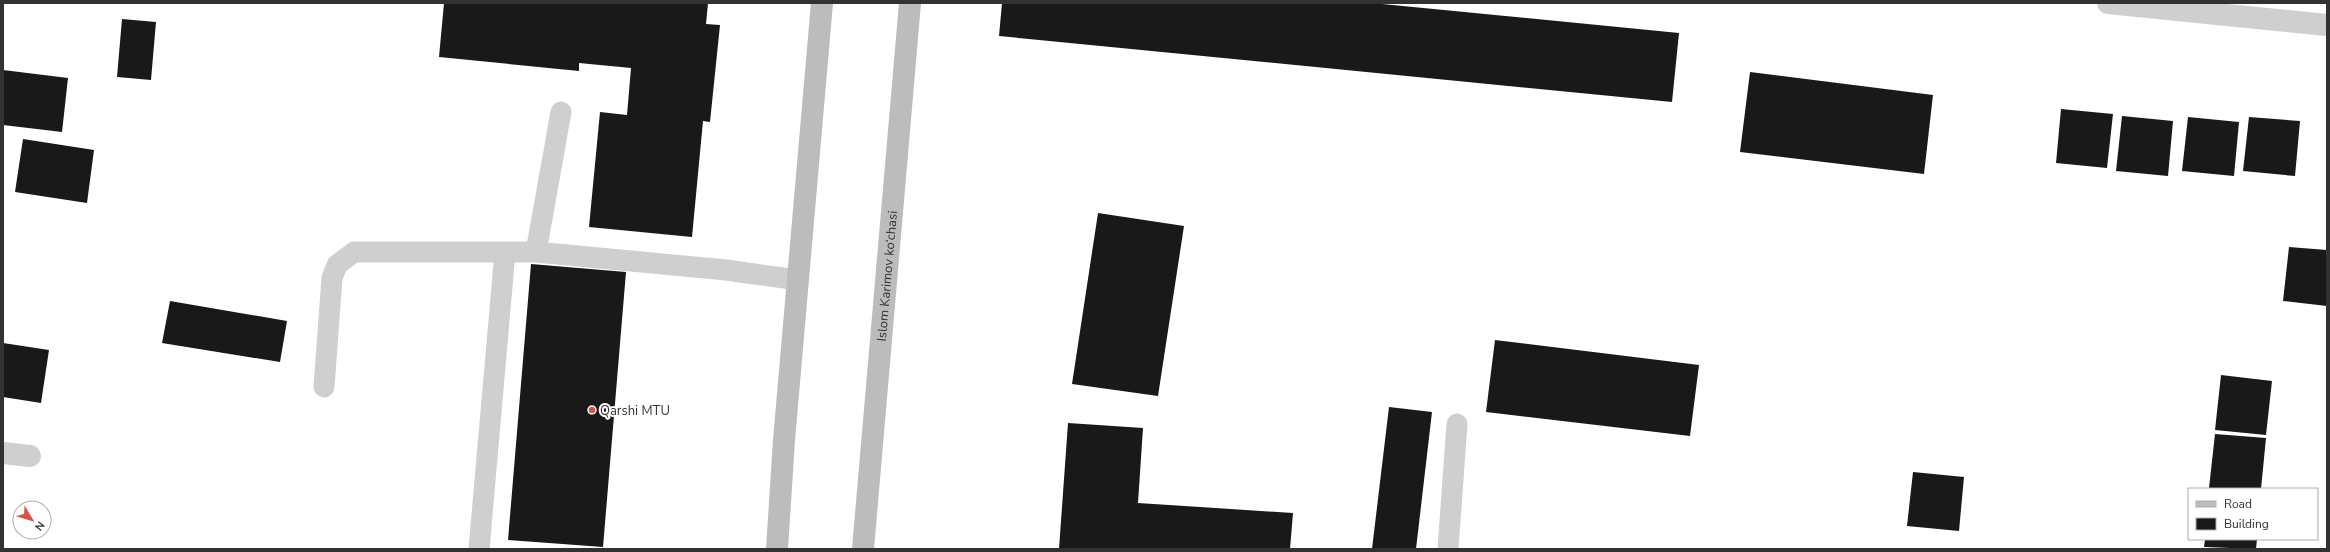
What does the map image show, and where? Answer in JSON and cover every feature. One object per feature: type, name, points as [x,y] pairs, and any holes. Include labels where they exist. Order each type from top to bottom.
[{"type":"main road","points":[[777,549],[784,440],[822,3]]},
{"type":"main road","name":"Islom Karimov ko‘chasi","points":[[863,549],[910,3]]},
{"type":"street","points":[[2108,3],[2327,25]]},
{"type":"street","points":[[3,453],[30,456]]},
{"type":"lane","points":[[536,252],[561,112]]},
{"type":"lane","points":[[324,387],[332,278],[337,265],[354,252],[536,252],[726,270],[798,280]]},
{"type":"lane","points":[[478,549],[505,252]]},
{"type":"lane","points":[[1448,549],[1457,424]]},
{"type":"building","points":[[444,3],[708,3],[706,24],[720,25],[710,122],[703,121],[692,237],[589,227],[600,112],[627,115],[631,68],[579,63],[579,71],[439,57]]},
{"type":"building","points":[[1002,3],[1372,3],[1679,33],[1672,102],[999,36]]},
{"type":"building","points":[[122,19],[156,22],[151,80],[117,77]]},
{"type":"building","points":[[3,70],[68,78],[62,132],[3,125]]},
{"type":"building","points":[[1750,72],[1933,95],[1924,174],[1740,152]]},
{"type":"building","points":[[2061,109],[2113,114],[2107,168],[2056,163]]},
{"type":"building","points":[[2122,116],[2173,121],[2168,176],[2116,171]]},
{"type":"building","points":[[2188,117],[2239,122],[2234,176],[2182,171]]},
{"type":"building","points":[[2249,117],[2300,121],[2295,176],[2243,171]]},
{"type":"building","points":[[23,139],[94,150],[87,203],[15,192]]},
{"type":"building","points":[[1098,213],[1184,226],[1158,396],[1072,384]]},
{"type":"building","points":[[2289,247],[2327,250],[2327,306],[2283,301]]},
{"type":"building","points":[[531,264],[626,272],[603,547],[508,540]]},
{"type":"building","points":[[170,301],[287,321],[280,362],[162,343]]},
{"type":"building","points":[[1495,340],[1699,365],[1690,436],[1486,412]]},
{"type":"building","points":[[3,343],[49,350],[41,403],[3,397]]},
{"type":"building","points":[[2221,375],[2272,381],[2266,435],[2215,430]]},
{"type":"building","points":[[1389,407],[1432,412],[1416,549],[1372,549]]},
{"type":"building","points":[[1068,423],[1143,428],[1138,503],[1293,513],[1290,549],[1059,549]]},
{"type":"building","points":[[2215,434],[2266,438],[2261,488],[2209,488]]},
{"type":"building","points":[[1913,472],[1964,477],[1959,531],[1907,526]]},
{"type":"building","points":[[2205,540],[2257,540],[2256,549],[2204,547]]},
{"type":"place","name":"Qarshi MTU","points":[[592,410]]}]
